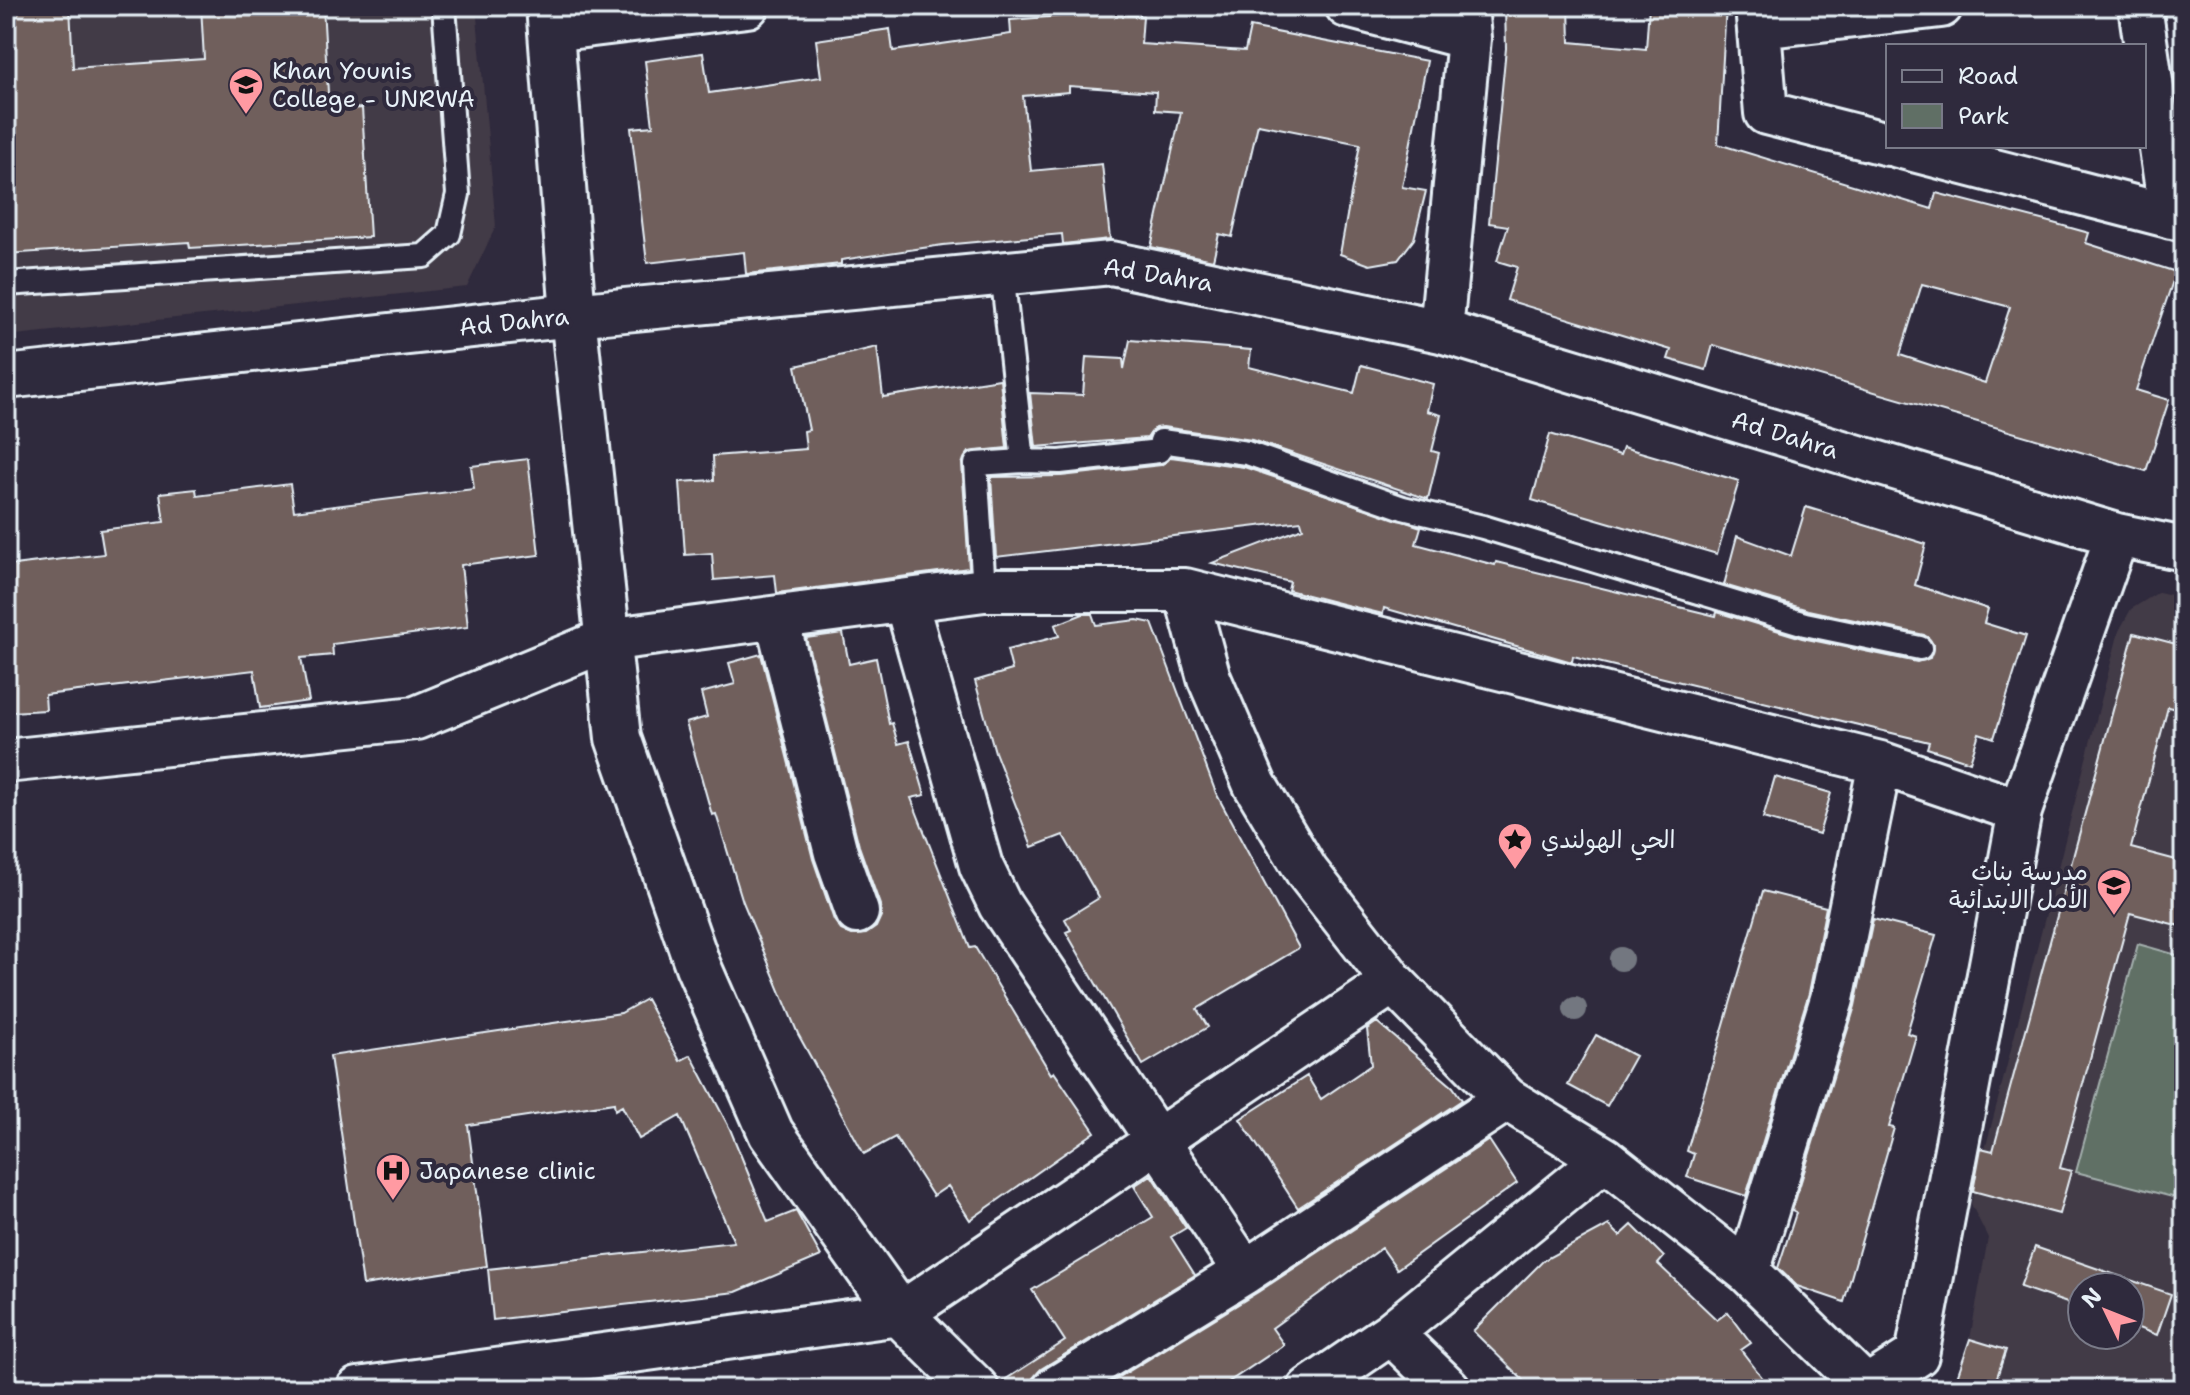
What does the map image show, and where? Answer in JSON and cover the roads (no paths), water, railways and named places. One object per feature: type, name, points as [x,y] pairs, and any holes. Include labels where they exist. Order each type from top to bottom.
[{"type":"street","points":[[747,6],[550,18],[573,315],[618,738],[698,966],[771,1133],[900,1314],[976,1389]]},
{"type":"street","points":[[1347,6],[1468,22],[1441,331]]},
{"type":"street","points":[[1886,143],[1766,113],[1758,17],[1941,6]]},
{"type":"street","points":[[1906,148],[2177,218],[2140,6]]},
{"type":"street","name":"Ad Dahra","points":[[6,377],[573,315],[1111,263],[1441,331],[2117,535],[2184,549]]},
{"type":"street","points":[[1185,590],[1209,678],[1255,785],[1307,872],[1393,982],[1507,1099],[1605,1159],[1748,1272],[1868,1388],[1917,1355],[2020,811],[2117,535]]},
{"type":"street","points":[[6,761],[416,718],[606,640],[984,590],[1185,590],[1880,763],[2020,811]]},
{"type":"street","points":[[906,602],[981,866],[1000,905],[1245,1272]]},
{"type":"street","points":[[777,619],[836,853],[857,912]]},
{"type":"street","points":[[1748,1272],[1832,999],[1880,763]]},
{"type":"street","points":[[358,1389],[900,1314],[1393,982]]},
{"type":"street","points":[[1054,1389],[1245,1272],[1507,1099]]},
{"type":"street","points":[[1309,1389],[1391,1333],[1605,1159]]},
{"type":"street","points":[[1391,1333],[1449,1389]]},
{"type":"lane","points":[[6,284],[424,256],[449,234],[458,194],[444,6]]},
{"type":"lane","points":[[1002,272],[1023,461]]},
{"type":"lane","points":[[984,590],[976,464],[1060,462],[1148,453],[1159,451],[1161,441],[1247,453],[1403,508],[1483,527],[1805,624],[1920,648]]},
{"type":"place","name":"Khan Younis College - UNRWA","points":[[246,116]]},
{"type":"place","name":"الحي الهولندي","points":[[1515,871]]},
{"type":"place","name":"مدرسة بنات الأمل الابتدائية","points":[[2114,917]]},
{"type":"place","name":"Japanese clinic","points":[[393,1202]]}]
